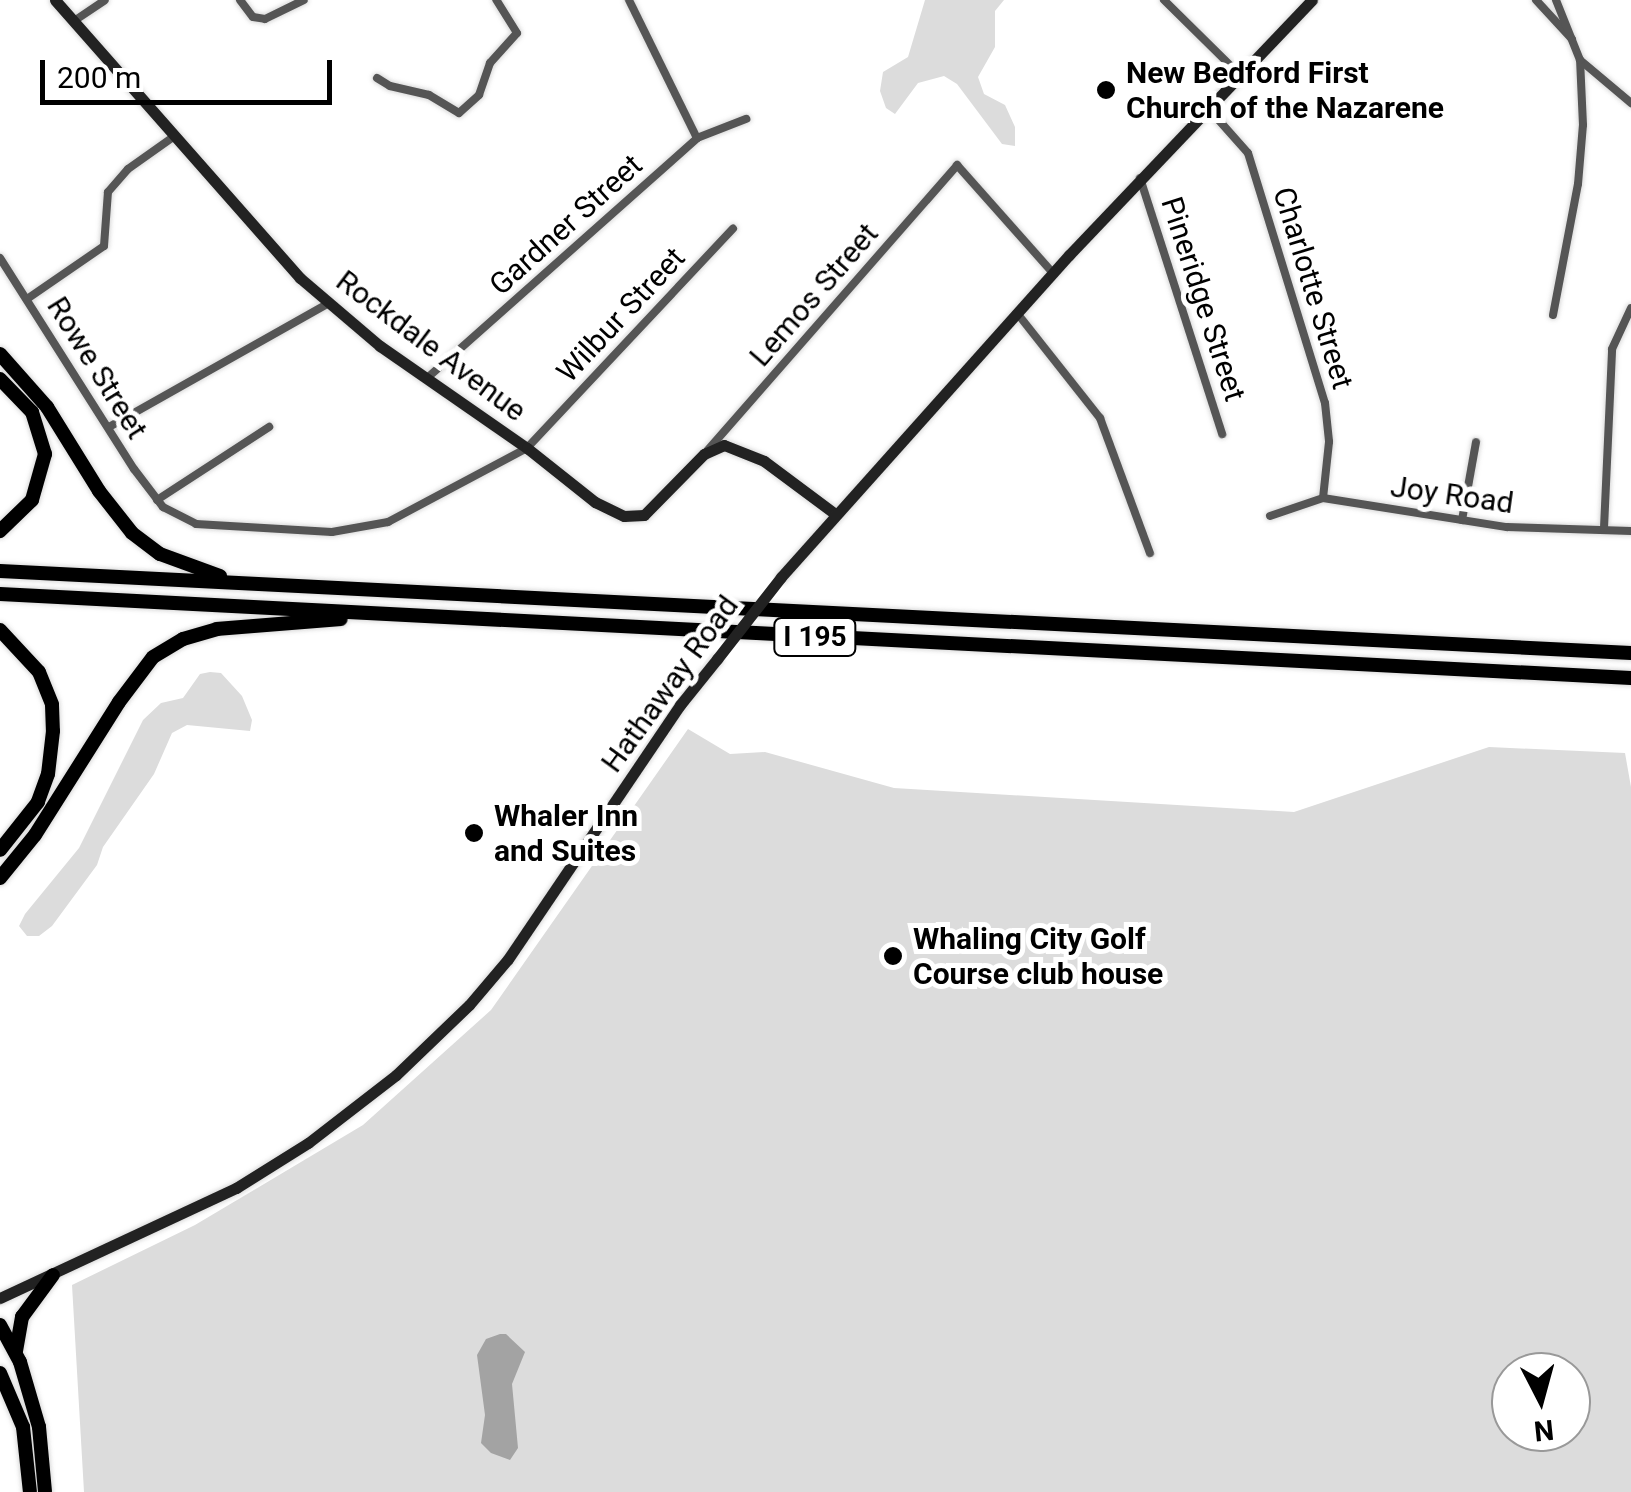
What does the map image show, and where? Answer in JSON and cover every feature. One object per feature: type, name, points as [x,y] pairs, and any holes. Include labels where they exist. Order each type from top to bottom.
[{"type":"highway","points":[[0,354],[47,406],[100,491],[132,533],[178,562],[245,582]]},
{"type":"highway","points":[[0,379],[32,412],[45,454],[32,500],[0,531]]},
{"type":"highway","name":"I 195","points":[[0,570],[1631,653]]},
{"type":"highway","name":"I 195","points":[[0,594],[1631,678]]},
{"type":"highway","points":[[0,878],[34,836],[136,677],[162,650],[217,629],[394,616]]},
{"type":"highway","points":[[0,630],[40,672],[53,718],[43,788],[30,815],[0,850]]},
{"type":"highway","points":[[16,1352],[22,1317],[53,1274]]},
{"type":"highway","points":[[0,1325],[16,1352],[42,1441],[45,1492]]},
{"type":"highway","points":[[1,1375],[26,1441],[30,1492]]},
{"type":"main road","name":"Rockdale Avenue","points":[[55,0],[273,251],[328,303],[595,502],[632,517],[654,509],[704,454]]},
{"type":"main road","name":"Hathaway Road","points":[[0,1298],[205,1204],[281,1162],[362,1104],[419,1055],[508,959],[680,705],[834,514],[1140,178],[1312,0]]},
{"type":"main road","points":[[704,454],[724,444],[743,450],[834,514]]},
{"type":"street","points":[[74,21],[105,0]]},
{"type":"street","points":[[240,0],[253,18],[264,19],[304,0]]},
{"type":"street","points":[[377,78],[430,95],[459,113],[479,95],[490,63],[517,33],[496,0]]},
{"type":"street","points":[[629,0],[697,138]]},
{"type":"street","points":[[1164,0],[1239,74]]},
{"type":"street","points":[[1536,0],[1575,42]]},
{"type":"street","points":[[1554,315],[1580,167],[1580,60],[1556,0]]},
{"type":"street","points":[[1580,60],[1631,102]]},
{"type":"street","name":"Charlotte Street","points":[[1208,108],[1248,154],[1326,404],[1329,442],[1323,498]]},
{"type":"street","name":"Gardner Street","points":[[426,379],[697,138],[746,118]]},
{"type":"street","points":[[26,299],[104,246],[108,192],[128,170],[174,137]]},
{"type":"street","name":"Lemos Street","points":[[704,454],[957,165],[1052,273]]},
{"type":"street","name":"Pineridge Street","points":[[1140,178],[1222,434]]},
{"type":"street","name":"Wilbur Street","points":[[157,500],[178,517],[196,524],[290,532],[351,530],[388,522],[527,448],[733,229]]},
{"type":"street","name":"Rowe Street","points":[[0,258],[157,500]]},
{"type":"street","points":[[109,428],[328,303]]},
{"type":"street","points":[[1604,528],[1612,350],[1631,308]]},
{"type":"street","points":[[1017,313],[1100,418],[1150,554]]},
{"type":"street","points":[[157,500],[269,427]]},
{"type":"street","points":[[1462,520],[1476,442]]},
{"type":"street","name":"Joy Road","points":[[1270,516],[1323,498],[1507,527],[1631,531]]},
{"type":"shaded area","points":[[925,0],[1004,0],[995,11],[995,47],[978,77],[984,94],[1005,105],[1015,127],[1015,146],[1002,144],[957,84],[944,76],[918,83],[895,114],[886,108],[880,91],[883,72],[908,57]]},
{"type":"shaded area","points":[[221,673],[242,696],[252,720],[250,731],[187,725],[172,733],[154,774],[103,847],[97,865],[52,926],[39,936],[27,936],[19,926],[25,914],[79,848],[143,720],[161,703],[183,698],[200,674]]},
{"type":"shaded area","points":[[688,729],[730,754],[765,752],[894,788],[1294,812],[1489,747],[1625,753],[1631,787],[1631,1492],[84,1492],[72,1285],[195,1225],[363,1125],[491,1010]]},
{"type":"shaded area","points":[[506,1334],[525,1352],[512,1384],[518,1448],[510,1460],[491,1453],[481,1443],[485,1415],[477,1355],[486,1339]]},
{"type":"place","name":"New Bedford First Church of the Nazarene","points":[[1106,90]]},
{"type":"place","name":"Whaler Inn and Suites","points":[[474,833]]},
{"type":"place","name":"Whaling City Golf Course club house","points":[[893,956]]}]
